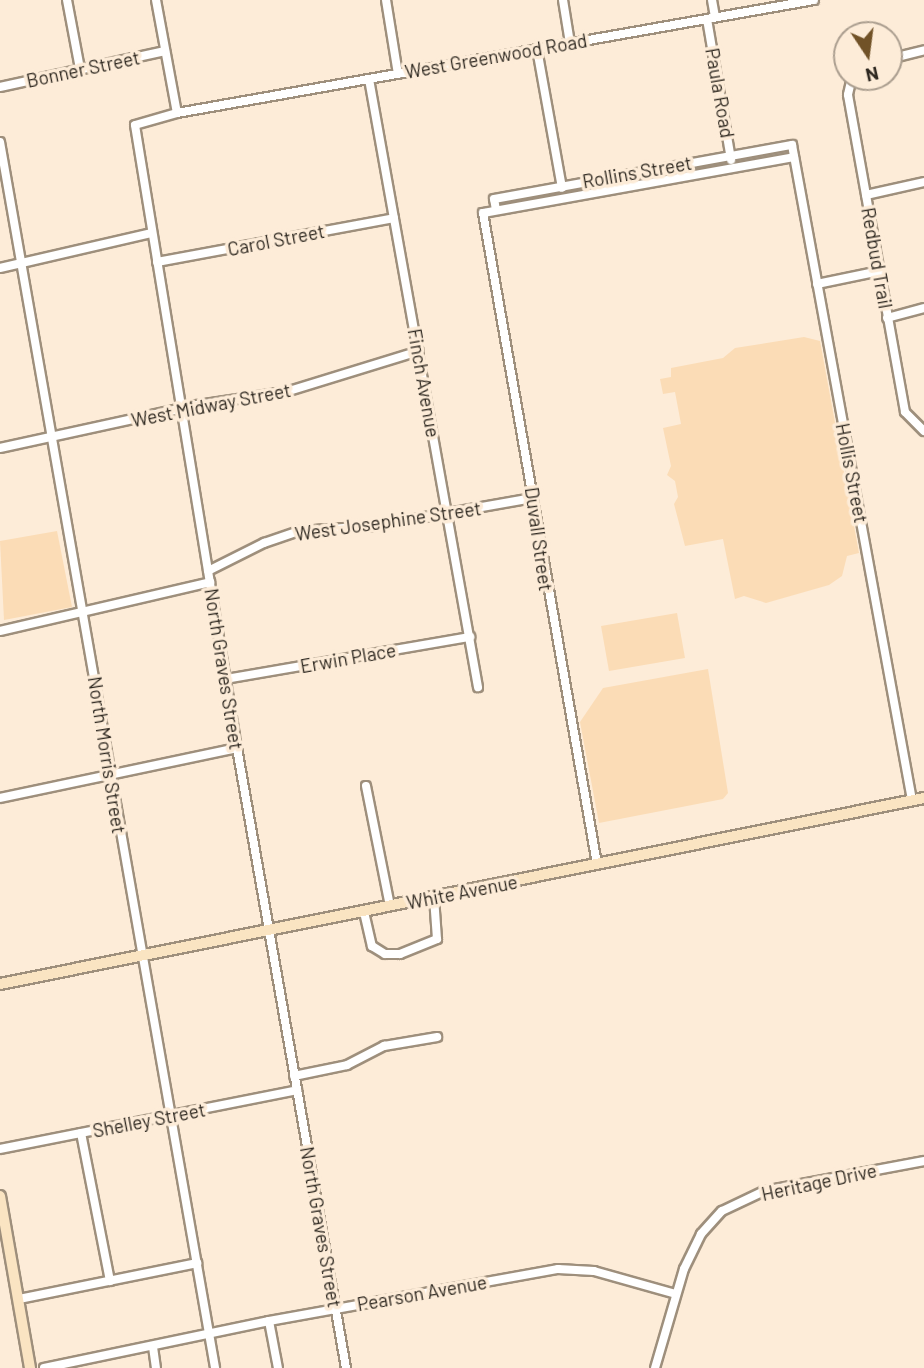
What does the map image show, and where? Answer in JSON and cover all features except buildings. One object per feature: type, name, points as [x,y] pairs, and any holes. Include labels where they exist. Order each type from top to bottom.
[{"type":"street","points":[[67,0],[80,69]]},
{"type":"street","points":[[156,0],[177,113]]},
{"type":"street","points":[[386,0],[398,74]]},
{"type":"street","points":[[563,0],[570,43]]},
{"type":"street","name":"Paula Road","points":[[712,0],[711,18],[733,167]]},
{"type":"street","name":"West Greenwood Road","points":[[177,113],[814,0]]},
{"type":"street","points":[[537,49],[564,198]]},
{"type":"street","points":[[903,55],[924,50]]},
{"type":"street","name":"Bonner Street","points":[[0,87],[165,51]]},
{"type":"street","name":"Finch Avenue","points":[[369,79],[478,687]]},
{"type":"street","name":"Redbud Trail","points":[[849,91],[905,412],[924,431]]},
{"type":"street","name":"North Graves Street","points":[[177,113],[140,122],[133,131],[183,409],[237,748],[346,1368]]},
{"type":"street","name":"North Morris Street","points":[[0,142],[3,178],[23,263],[54,436],[140,956],[215,1368]]},
{"type":"street","name":"Rollins Street","points":[[496,210],[494,199],[792,145]]},
{"type":"street","name":"Hollis Street","points":[[792,145],[918,799]]},
{"type":"street","name":"Rollins Street","points":[[483,212],[794,157]]},
{"type":"street","points":[[866,195],[924,182]]},
{"type":"street","name":"Duvall Street","points":[[483,212],[597,864]]},
{"type":"street","name":"Carol Street","points":[[157,262],[394,218]]},
{"type":"street","points":[[0,268],[152,233]]},
{"type":"street","points":[[817,284],[880,271]]},
{"type":"street","points":[[887,318],[924,309]]},
{"type":"street","name":"West Midway Street","points":[[0,448],[183,409],[289,391],[419,351]]},
{"type":"street","name":"West Josephine Street","points":[[208,571],[264,543],[299,531],[448,514],[532,498]]},
{"type":"street","points":[[0,631],[210,582]]},
{"type":"street","name":"Erwin Place","points":[[226,679],[470,637]]},
{"type":"street","points":[[0,798],[237,748]]},
{"type":"street","points":[[366,786],[390,906]]},
{"type":"street","name":"White Avenue","points":[[0,984],[918,799]]},
{"type":"street","points":[[364,912],[372,946],[385,954],[400,954],[437,939],[434,897]]},
{"type":"street","points":[[294,1076],[347,1065],[384,1046],[437,1037]]},
{"type":"street","name":"Shelley Street","points":[[0,1149],[297,1090]]},
{"type":"street","points":[[81,1133],[110,1281]]},
{"type":"street","name":"Heritage Drive","points":[[655,1368],[676,1294],[701,1234],[727,1208],[764,1191],[924,1161]]},
{"type":"street","points":[[0,1196],[30,1368]]},
{"type":"street","points":[[19,1299],[197,1263]]},
{"type":"street","name":"Pearson Avenue","points":[[44,1368],[335,1308],[570,1268],[676,1294]]},
{"type":"street","points":[[269,1321],[278,1368]]},
{"type":"street","points":[[153,1347],[156,1368]]},
{"type":"shaded area","points":[[804,337],[820,341],[859,553],[847,556],[842,576],[829,585],[766,603],[744,596],[735,599],[723,539],[685,546],[674,504],[678,497],[675,481],[667,475],[671,466],[663,428],[681,424],[675,392],[663,394],[660,379],[671,377],[671,368],[723,358],[735,348]]},
{"type":"shaded area","points":[[57,531],[72,607],[4,620],[0,541]]},
{"type":"shaded area","points":[[677,613],[685,658],[609,671],[601,626]]},
{"type":"shaded area","points":[[708,669],[728,793],[723,799],[599,823],[580,722],[603,688]]}]
